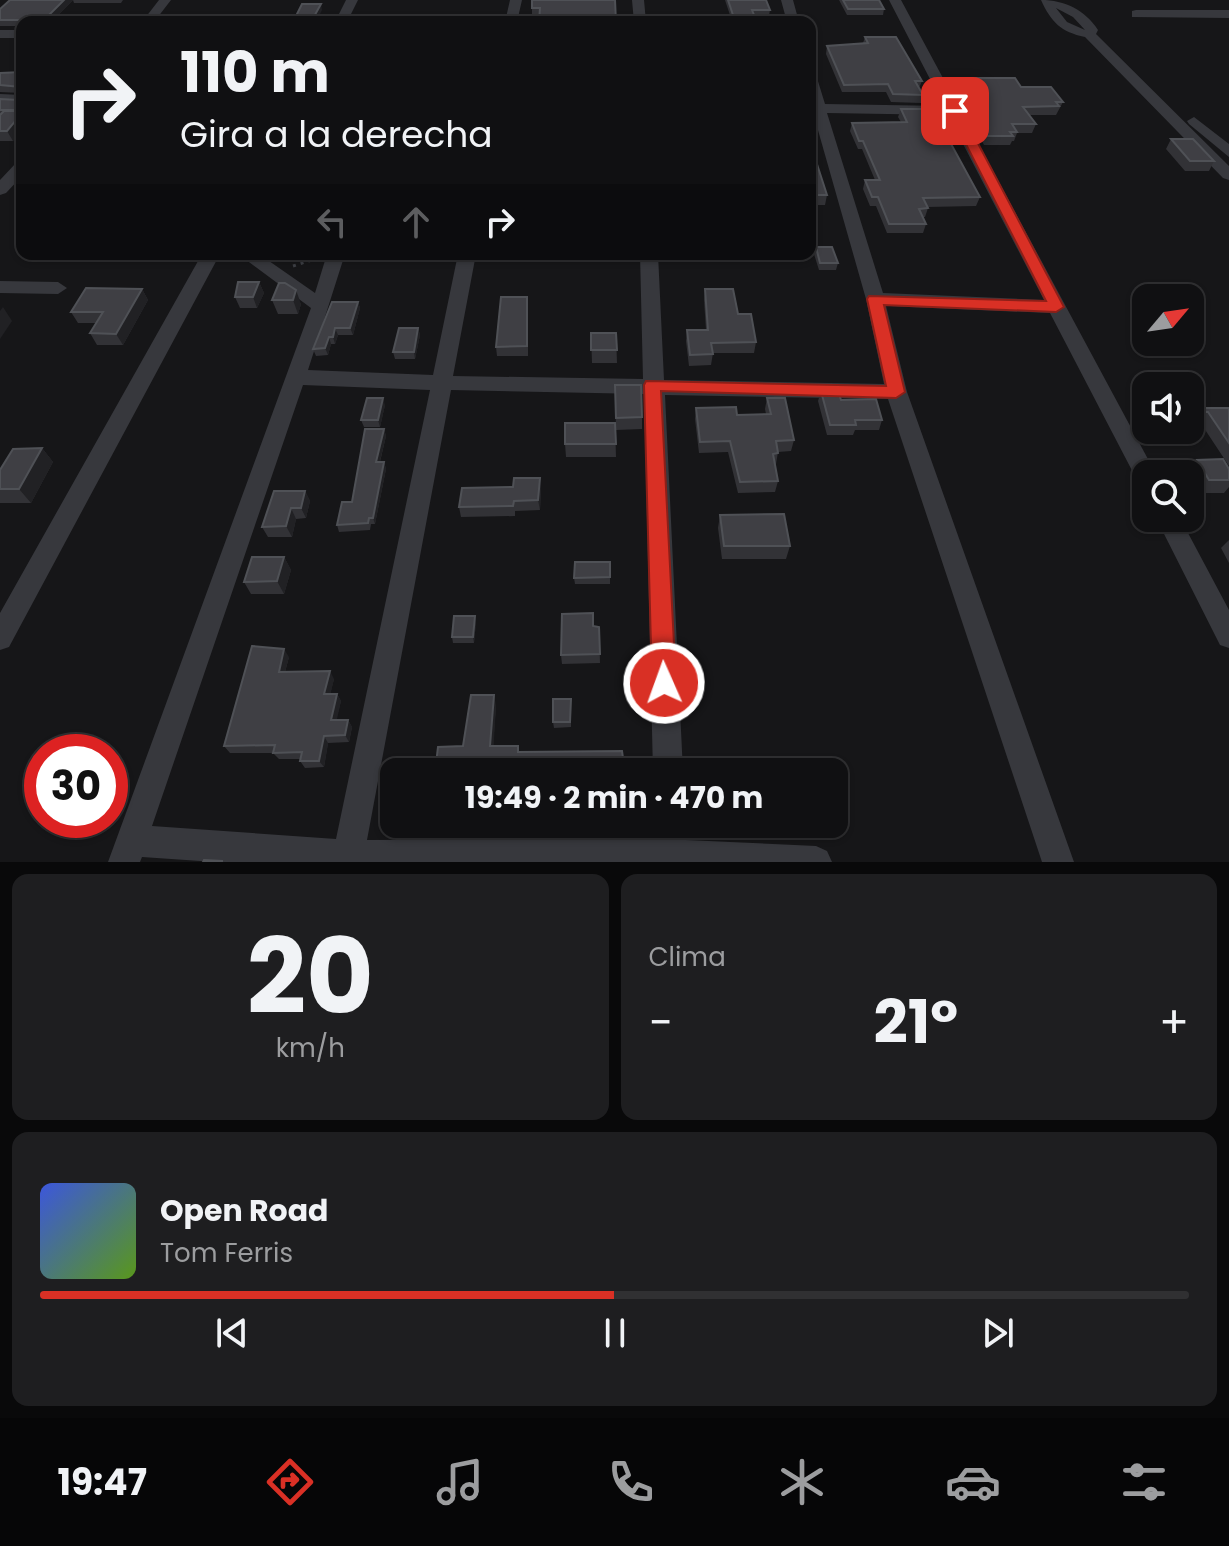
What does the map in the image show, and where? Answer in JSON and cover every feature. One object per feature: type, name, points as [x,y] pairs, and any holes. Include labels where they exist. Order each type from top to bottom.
[{"type":"street","points":[[153,16],[165,0]]},
{"type":"street","points":[[895,0],[1137,460]]},
{"type":"street","points":[[1048,1],[1076,13],[1091,26],[1089,34],[1229,175]]},
{"type":"street","points":[[1136,14],[1229,14]]},
{"type":"street","points":[[1120,65],[1143,77],[1222,140],[1229,152]]},
{"type":"street","points":[[816,98],[827,160],[875,299],[896,392],[1058,862]]},
{"type":"street","points":[[819,108],[955,111]]},
{"type":"street","points":[[0,638],[208,260]]},
{"type":"street","points":[[255,260],[321,306]]},
{"type":"street","points":[[335,260],[321,306],[127,851],[348,859],[670,847],[816,862]]},
{"type":"street","points":[[348,859],[466,260]]},
{"type":"street","points":[[649,260],[667,758]]},
{"type":"street","points":[[0,287],[58,288]]},
{"type":"street","points":[[875,299],[1056,307]]},
{"type":"street","points":[[294,377],[441,385],[652,385],[896,392]]},
{"type":"street","points":[[1175,532],[1229,636]]},
{"type":"path","points":[[271,271],[316,260]]},
{"type":"building","points":[[10,0],[64,0],[49,15],[16,16],[16,20],[0,20],[0,9]]},
{"type":"building","points":[[532,0],[615,0],[616,16],[539,16],[540,8],[532,8]]},
{"type":"building","points":[[728,0],[766,0],[770,10],[752,10],[754,15],[733,15]]},
{"type":"building","points":[[843,0],[879,0],[884,9],[848,9]]},
{"type":"building","points":[[302,4],[321,4],[314,16],[296,16]]},
{"type":"building","points":[[865,37],[896,37],[922,81],[915,81],[923,95],[893,94],[888,84],[844,85],[827,46],[868,43]]},
{"type":"building","points":[[16,72],[16,87],[0,85],[0,73]]},
{"type":"building","points":[[974,78],[1015,78],[1021,87],[1051,87],[1063,102],[1056,102],[1059,106],[1023,107],[1036,124],[1012,124],[1017,132],[1010,132],[1013,136],[987,136],[966,97],[986,97]]},
{"type":"building","points":[[0,99],[16,100],[16,110],[0,110]]},
{"type":"building","points":[[901,109],[932,109],[980,197],[923,198],[928,208],[919,209],[926,224],[889,224],[878,197],[872,197],[865,180],[880,180],[852,123],[907,122]]},
{"type":"building","points":[[4,111],[16,111],[16,120],[7,131],[0,131],[0,115]]},
{"type":"building","points":[[1171,139],[1193,139],[1214,161],[1190,161]]},
{"type":"building","points":[[816,161],[827,195],[816,195]]},
{"type":"building","points":[[816,247],[832,247],[838,263],[820,263]]},
{"type":"building","points":[[238,282],[259,282],[253,297],[235,297]]},
{"type":"building","points":[[279,283],[296,290],[293,300],[272,300]]},
{"type":"building","points":[[86,288],[142,289],[116,334],[90,333],[103,312],[71,312]]},
{"type":"building","points":[[705,289],[733,289],[738,314],[751,314],[756,342],[711,343],[713,354],[690,355],[687,330],[708,330]]},
{"type":"building","points":[[501,297],[527,297],[527,346],[496,347]]},
{"type":"building","points":[[332,302],[358,302],[350,328],[335,328],[325,348],[313,349]]},
{"type":"building","points":[[399,328],[418,328],[414,352],[393,352]]},
{"type":"building","points":[[591,333],[616,333],[617,350],[591,350]]},
{"type":"building","points":[[615,385],[641,385],[642,417],[616,418]]},
{"type":"building","points":[[821,391],[838,391],[841,400],[876,399],[882,420],[855,420],[856,425],[830,425]]},
{"type":"building","points":[[367,398],[383,398],[378,420],[361,420]]},
{"type":"building","points":[[767,398],[785,398],[794,440],[776,441],[778,453],[773,454],[778,481],[740,482],[730,441],[700,442],[696,408],[736,407],[737,415],[771,414]]},
{"type":"building","points":[[1204,406],[1229,408],[1229,443],[1208,412],[1204,412]]},
{"type":"building","points":[[565,423],[615,423],[616,444],[565,444]]},
{"type":"building","points":[[365,429],[384,429],[376,462],[384,462],[373,518],[369,518],[368,523],[337,525],[342,502],[352,502]]},
{"type":"building","points":[[42,448],[19,489],[0,489],[0,470],[13,449]]},
{"type":"building","points":[[1223,459],[1229,469],[1229,480],[1209,480],[1204,472],[1204,460],[1197,460]]},
{"type":"building","points":[[514,478],[540,478],[538,500],[514,501],[513,506],[459,507],[462,488],[513,487]]},
{"type":"building","points":[[274,491],[305,491],[301,508],[291,508],[286,526],[262,527]]},
{"type":"building","points":[[784,514],[790,546],[724,546],[720,515]]},
{"type":"building","points":[[252,557],[284,557],[277,581],[244,582]]},
{"type":"building","points":[[575,562],[610,562],[610,577],[574,578]]},
{"type":"building","points":[[593,613],[593,626],[599,627],[600,654],[561,655],[562,614]]},
{"type":"building","points":[[454,616],[475,616],[473,637],[452,637]]},
{"type":"building","points":[[252,646],[284,649],[279,672],[330,671],[324,694],[337,694],[331,720],[348,720],[345,735],[324,736],[319,761],[300,761],[302,752],[273,753],[275,745],[224,746]]},
{"type":"building","points":[[471,695],[494,695],[490,746],[518,746],[518,752],[622,751],[623,758],[437,758],[438,747],[463,746]]},
{"type":"building","points":[[553,699],[571,699],[570,722],[553,722]]},
{"type":"route","points":[[664,683],[652,385],[896,392],[875,299],[1056,307],[955,111]]}]
